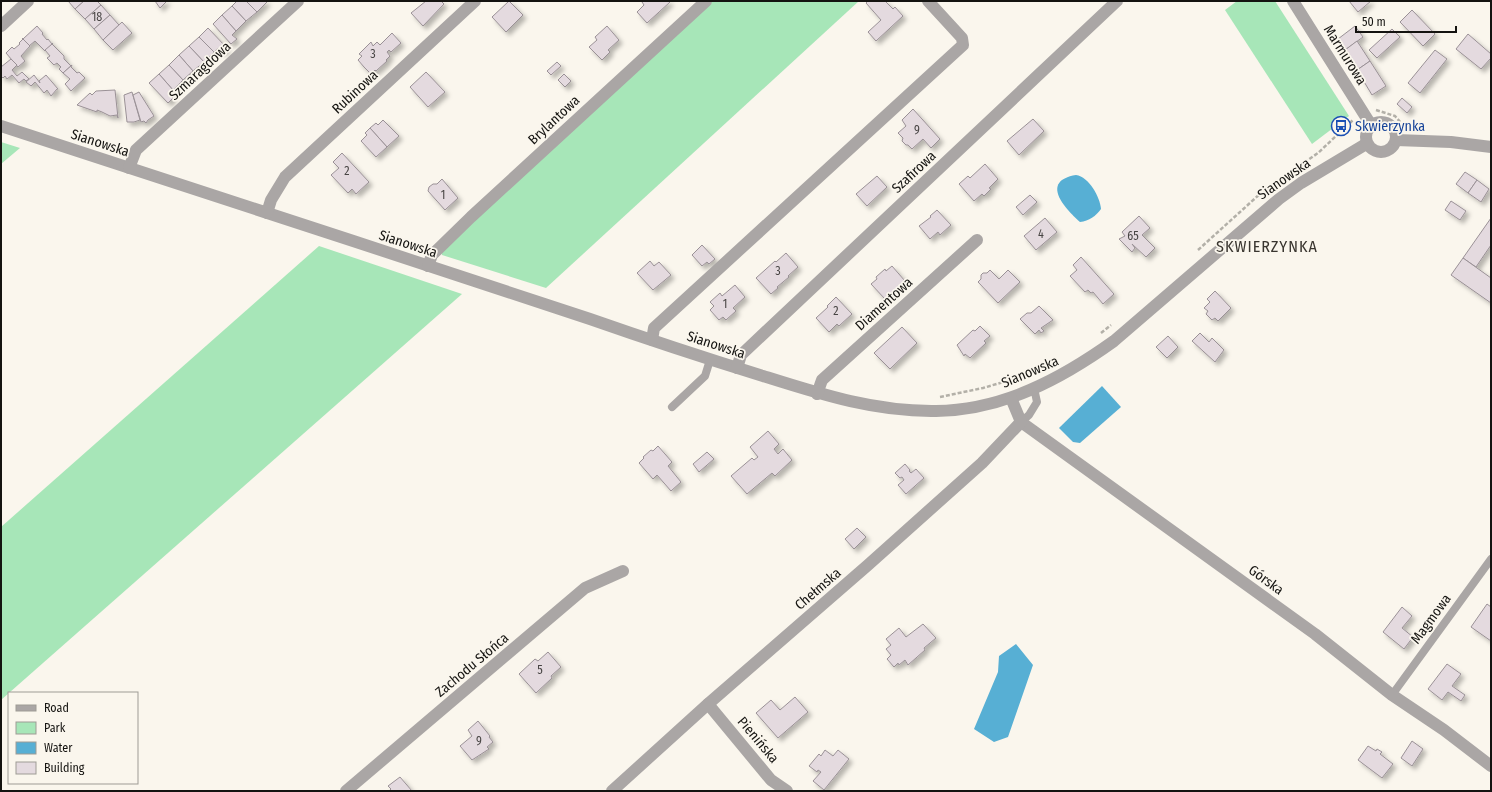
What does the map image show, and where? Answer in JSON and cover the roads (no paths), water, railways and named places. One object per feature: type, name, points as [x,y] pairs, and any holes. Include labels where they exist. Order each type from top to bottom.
[{"type":"street","points":[[1,26],[28,1]]},
{"type":"street","name":"Szmaragdowa","points":[[129,168],[136,150],[298,1]]},
{"type":"street","name":"Rubinowa","points":[[267,213],[271,200],[286,177],[475,1]]},
{"type":"street","name":"Brylantowa","points":[[428,266],[432,255],[471,217],[706,1]]},
{"type":"street","points":[[652,340],[654,328],[963,45],[962,38],[928,1]]},
{"type":"street","name":"Szafirowa","points":[[737,368],[741,355],[1117,1]]},
{"type":"street","name":"Marmurowa","points":[[1293,1],[1371,125]]},
{"type":"street","points":[[1381,122],[1391,125],[1395,132],[1396,140],[1392,148],[1384,152],[1374,152],[1366,144],[1366,134],[1371,125],[1381,122]]},
{"type":"street","name":"Sianowska","points":[[1,126],[817,394],[851,403],[896,409],[937,412],[978,407],[1011,398],[1056,379],[1085,362],[1114,341],[1279,199],[1301,183],[1366,144]]},
{"type":"street","points":[[1396,140],[1451,142],[1491,147]]},
{"type":"street","name":"Diamentowa","points":[[817,394],[822,380],[977,240]]},
{"type":"street","points":[[1011,398],[1021,422]]},
{"type":"street","name":"Górska","points":[[1021,422],[1315,634],[1392,695],[1444,730],[1491,766]]},
{"type":"street","name":"Chełmska","points":[[612,791],[708,704],[868,565],[982,463],[1021,422]]},
{"type":"street","name":"Zachodu Słońca","points":[[346,791],[585,588],[623,571]]},
{"type":"street","name":"Pienińska","points":[[708,704],[771,780],[787,791]]},
{"type":"lane","points":[[672,408],[705,376],[710,360]]},
{"type":"lane","points":[[1021,422],[1030,415],[1037,402],[1034,388]]},
{"type":"lane","name":"Magmowa","points":[[1392,695],[1491,559]]},
{"type":"water","points":[[1076,175],[1085,179],[1093,188],[1101,209],[1092,218],[1080,222],[1062,203],[1058,196],[1057,189],[1059,183],[1065,178]]},
{"type":"water","points":[[1102,386],[1121,407],[1080,443],[1073,442],[1059,428]]},
{"type":"water","points":[[1016,644],[1033,665],[1008,737],[994,742],[974,729],[998,672],[999,656]]},
{"type":"place","name":"Skwierzynka","points":[[1341,126]]},
{"type":"district","name":"SKWIERZYNKA","points":[[1267,246]]}]
